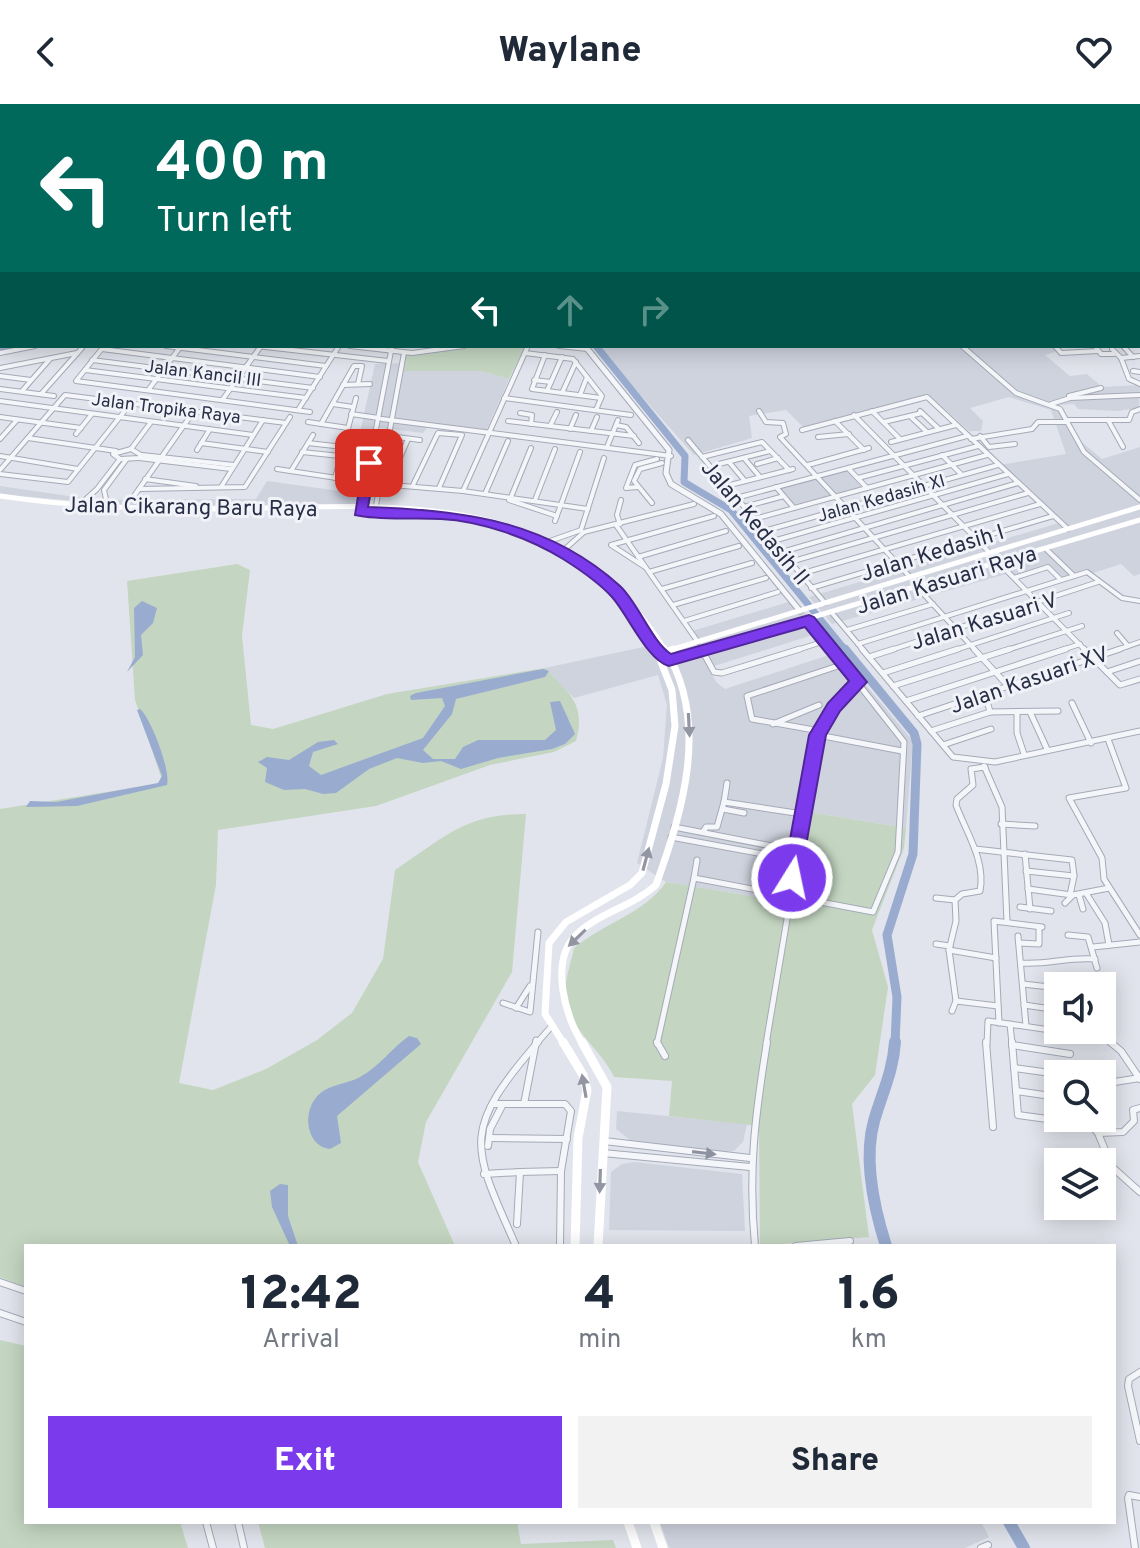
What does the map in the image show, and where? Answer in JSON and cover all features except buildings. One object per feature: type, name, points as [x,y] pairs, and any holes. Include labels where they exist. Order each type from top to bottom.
[{"type":"main road","name":"Jalan Cikarang Baru Raya","points":[[0,498],[98,509],[386,509],[447,511],[488,519],[550,541],[619,587],[662,653]]},
{"type":"main road","points":[[662,653],[1140,507]]},
{"type":"main road","name":"Jalan Cikarang Baru Raya","points":[[98,509],[361,510]]},
{"type":"main road","name":"Jalan Cikarang Baru Raya","points":[[386,509],[445,514],[486,522],[568,556],[615,590],[662,653]]},
{"type":"main road","name":"Jalan Kasuari Raya","points":[[672,661],[1140,520]]},
{"type":"main road","points":[[1091,522],[1101,532]]},
{"type":"main road","points":[[881,586],[890,596]]},
{"type":"main road","points":[[685,646],[683,651],[691,656]]},
{"type":"main road","points":[[598,1244],[607,1087],[601,1069],[566,1015],[564,959],[573,938],[643,897],[656,885],[671,837],[690,747],[684,690],[672,661],[662,653]]},
{"type":"main road","points":[[575,1244],[578,1138],[587,1090],[583,1075],[550,1028],[544,1005],[549,943],[558,928],[630,885],[645,866],[666,784],[675,726],[672,690],[662,653]]},
{"type":"main road","points":[[629,1524],[637,1548]]},
{"type":"main road","points":[[655,1524],[663,1548]]},
{"type":"street","points":[[26,348],[0,354],[1,368],[77,353]]},
{"type":"street","points":[[41,394],[82,348]]},
{"type":"street","points":[[102,348],[75,381],[310,412]]},
{"type":"street","points":[[109,348],[320,377]]},
{"type":"street","points":[[148,390],[180,348]]},
{"type":"street","points":[[188,348],[326,366]]},
{"type":"street","points":[[223,399],[258,348]]},
{"type":"street","points":[[287,348],[388,361]]},
{"type":"street","points":[[298,410],[338,348]]},
{"type":"street","points":[[369,348],[397,351],[437,348]]},
{"type":"street","points":[[463,491],[527,348]]},
{"type":"street","points":[[586,348],[671,456]]},
{"type":"street","points":[[964,348],[1015,395],[1060,409],[1084,452],[1140,500]]},
{"type":"street","points":[[1057,348],[1061,353],[1098,351],[1115,354],[1121,358],[1130,380],[1140,384]]},
{"type":"street","points":[[1125,348],[1133,357]]},
{"type":"street","points":[[1112,349],[1115,354]]},
{"type":"street","points":[[361,510],[388,361],[397,351]]},
{"type":"street","points":[[375,509],[392,420],[397,351]]},
{"type":"street","points":[[525,353],[562,357],[576,362],[601,398],[591,431]]},
{"type":"street","points":[[135,377],[152,355]]},
{"type":"street","points":[[545,355],[531,388],[601,398]]},
{"type":"street","points":[[1121,358],[1140,356]]},
{"type":"street","points":[[547,391],[562,357]]},
{"type":"street","points":[[22,391],[52,358]]},
{"type":"street","name":"Jalan Kancil III","points":[[92,360],[313,388]]},
{"type":"street","points":[[562,393],[576,362]]},
{"type":"street","points":[[10,377],[21,364]]},
{"type":"street","points":[[321,424],[356,365],[362,366],[358,384]]},
{"type":"street","points":[[84,370],[306,398]]},
{"type":"street","points":[[1133,371],[1140,374]]},
{"type":"street","points":[[1130,380],[1140,374]]},
{"type":"street","points":[[0,376],[32,380]]},
{"type":"street","points":[[580,395],[587,377]]},
{"type":"street","points":[[534,380],[551,382]]},
{"type":"street","points":[[343,385],[370,384]]},
{"type":"street","points":[[1050,404],[1101,388]]},
{"type":"street","points":[[0,389],[54,396]]},
{"type":"street","name":"Jalan Tropika Raya","points":[[52,408],[66,395],[286,423]]},
{"type":"street","points":[[1061,399],[1140,395]]},
{"type":"street","points":[[802,430],[927,397],[1068,529]]},
{"type":"street","points":[[335,478],[356,398]]},
{"type":"street","points":[[504,398],[597,414],[631,415]]},
{"type":"street","points":[[0,401],[253,435]]},
{"type":"street","points":[[52,408],[0,472],[62,484],[70,481],[131,403]]},
{"type":"street","points":[[333,404],[353,407]]},
{"type":"street","points":[[1038,422],[1131,419],[1132,412],[1140,409]]},
{"type":"street","points":[[134,496],[194,411]]},
{"type":"street","points":[[516,422],[521,411],[532,415],[531,424]]},
{"type":"street","points":[[759,411],[766,422],[783,423],[786,434],[780,437],[910,577]]},
{"type":"street","points":[[872,411],[900,440]]},
{"type":"street","points":[[550,426],[557,412]]},
{"type":"street","points":[[883,423],[921,412],[939,430]]},
{"type":"street","points":[[76,434],[92,414]]},
{"type":"street","points":[[351,415],[671,456]]},
{"type":"street","points":[[570,429],[576,415]]},
{"type":"street","points":[[854,415],[990,553]]},
{"type":"street","points":[[910,416],[927,433]]},
{"type":"street","points":[[0,417],[81,428]]},
{"type":"street","points":[[139,489],[245,487],[290,417]]},
{"type":"street","points":[[0,439],[3,432],[18,419]]},
{"type":"street","points":[[1107,419],[1123,447]]},
{"type":"street","points":[[220,488],[263,420]]},
{"type":"street","points":[[508,421],[634,436]]},
{"type":"street","points":[[808,465],[866,449],[835,421]]},
{"type":"street","points":[[25,440],[115,452],[131,449],[151,422]]},
{"type":"street","points":[[308,422],[348,428]]},
{"type":"street","points":[[607,447],[617,422],[626,427],[639,443]]},
{"type":"street","points":[[1038,422],[1040,429]]},
{"type":"street","points":[[736,498],[970,437],[1033,431],[1038,422]]},
{"type":"street","points":[[891,442],[957,425]]},
{"type":"street","points":[[197,450],[210,429]]},
{"type":"street","points":[[413,485],[438,433],[462,435],[439,488]]},
{"type":"street","points":[[818,437],[849,434]]},
{"type":"street","points":[[291,471],[313,435]]},
{"type":"street","points":[[389,436],[420,440]]},
{"type":"street","points":[[980,436],[989,447],[1015,444]]},
{"type":"street","points":[[383,468],[396,467],[408,439]]},
{"type":"street","name":"Jalan Kedasih II","points":[[688,440],[823,604]]},
{"type":"street","points":[[485,494],[508,441]]},
{"type":"street","points":[[702,457],[762,442],[791,469],[726,486]]},
{"type":"street","points":[[201,443],[268,452]]},
{"type":"street","points":[[308,443],[343,447]]},
{"type":"street","points":[[858,478],[978,446]]},
{"type":"street","points":[[511,497],[531,448]]},
{"type":"street","points":[[131,449],[140,456]]},
{"type":"street","points":[[535,500],[555,449]]},
{"type":"street","points":[[719,464],[771,451]]},
{"type":"street","points":[[115,452],[123,459]]},
{"type":"street","points":[[302,452],[340,456]]},
{"type":"street","points":[[497,496],[556,519],[580,452]]},
{"type":"street","points":[[649,453],[662,463],[671,484],[721,514],[801,610]]},
{"type":"street","points":[[761,454],[767,461]]},
{"type":"street","points":[[942,455],[962,475]]},
{"type":"street","points":[[754,519],[988,455]]},
{"type":"street","points":[[0,456],[78,469]]},
{"type":"street","points":[[76,507],[100,490],[123,459],[140,456],[232,467]]},
{"type":"street","points":[[638,487],[626,488],[635,465],[662,463],[671,456]]},
{"type":"street","points":[[565,549],[582,531],[604,458]]},
{"type":"street","points":[[744,458],[760,477]]},
{"type":"street","points":[[757,464],[779,458]]},
{"type":"street","points":[[729,462],[745,481]]},
{"type":"street","name":"Jalan Kedasih XI","points":[[764,531],[999,465]]},
{"type":"street","points":[[642,466],[634,481],[652,503]]},
{"type":"street","points":[[848,468],[867,488]]},
{"type":"street","points":[[277,469],[350,480]]},
{"type":"street","points":[[773,541],[1009,474]]},
{"type":"street","points":[[145,479],[203,488]]},
{"type":"street","points":[[782,552],[1019,483]]},
{"type":"street","points":[[380,484],[439,488],[588,509]]},
{"type":"street","points":[[776,487],[794,508]]},
{"type":"street","points":[[100,490],[108,508]]},
{"type":"street","points":[[790,562],[1029,493]]},
{"type":"street","points":[[744,507],[784,496]]},
{"type":"street","points":[[621,500],[618,525],[638,557],[687,621],[698,642]]},
{"type":"street","points":[[550,541],[694,504]]},
{"type":"street","points":[[800,574],[1041,504]]},
{"type":"street","points":[[714,516],[611,545],[647,569],[739,546]]},
{"type":"street","name":"Jalan Kedasih I","points":[[811,588],[1054,516]]},
{"type":"street","points":[[638,557],[726,531]]},
{"type":"street","points":[[1046,549],[1074,576]]},
{"type":"street","points":[[662,589],[752,563]]},
{"type":"street","points":[[999,563],[1120,685],[1140,679]]},
{"type":"street","points":[[1014,578],[1048,567],[1061,580]]},
{"type":"street","points":[[858,644],[1087,572],[1122,598],[1140,601]]},
{"type":"street","points":[[673,605],[766,578]]},
{"type":"street","name":"Jalan Kasuari V","points":[[869,657],[1039,604],[1098,582]]},
{"type":"street","points":[[918,588],[1008,686]]},
{"type":"street","points":[[687,621],[778,592]]},
{"type":"street","points":[[847,630],[933,604]]},
{"type":"street","points":[[883,673],[1069,613]]},
{"type":"street","points":[[831,614],[953,757],[983,764]]},
{"type":"street","points":[[694,878],[832,907],[868,912],[876,908],[898,852],[904,742],[810,620]]},
{"type":"street","points":[[893,686],[1082,626]]},
{"type":"street","points":[[1117,633],[1128,646]]},
{"type":"street","points":[[703,652],[714,672],[722,673],[825,641]]},
{"type":"street","name":"Jalan Kasuari XV","points":[[918,716],[1140,642]]},
{"type":"street","points":[[906,701],[1080,644]]},
{"type":"street","points":[[1107,672],[1140,661]]},
{"type":"street","points":[[844,664],[747,695],[749,717],[902,751]]},
{"type":"street","points":[[755,1244],[750,1158],[802,814],[819,733],[834,707],[859,682]]},
{"type":"street","points":[[985,693],[990,712]]},
{"type":"street","points":[[1072,703],[1091,743]]},
{"type":"street","points":[[773,724],[776,720],[819,705]]},
{"type":"street","points":[[931,731],[990,712],[1058,711]]},
{"type":"street","points":[[1017,712],[1017,733],[1024,754]]},
{"type":"street","points":[[1030,712],[1047,749]]},
{"type":"street","points":[[943,745],[991,729]]},
{"type":"street","points":[[936,898],[955,900],[982,889],[975,849],[956,805],[957,799],[973,785],[971,769],[1024,754],[1140,731]]},
{"type":"street","points":[[1108,739],[1116,756],[1114,763],[1127,787],[1069,798],[1102,858],[1102,873],[1109,888],[1138,926],[1140,935]]},
{"type":"street","points":[[983,764],[1002,807],[1001,886],[1007,922]]},
{"type":"street","points":[[703,832],[706,827],[717,828],[727,783]]},
{"type":"street","points":[[723,806],[802,814]]},
{"type":"street","points":[[723,806],[744,813]]},
{"type":"street","points":[[1001,824],[1035,826]]},
{"type":"street","points":[[673,826],[797,851]]},
{"type":"street","points":[[671,837],[795,860]]},
{"type":"street","points":[[975,849],[1072,860],[1077,894],[1083,909]]},
{"type":"street","points":[[1025,853],[1030,909]]},
{"type":"street","points":[[665,1056],[659,1051],[657,1043],[697,860]]},
{"type":"street","points":[[1026,871],[1074,876]]},
{"type":"street","points":[[1028,889],[1077,894],[1109,888]]},
{"type":"street","points":[[1065,903],[1077,894]]},
{"type":"street","points":[[1077,894],[1106,925],[1104,930],[1109,945]]},
{"type":"street","points":[[952,1011],[956,1001],[949,948],[956,921],[955,900]]},
{"type":"street","points":[[1020,907],[1051,911]]},
{"type":"street","points":[[999,1023],[994,921],[1040,927],[1041,943],[1018,939],[1026,1026]]},
{"type":"street","points":[[503,1003],[528,1014],[538,932]]},
{"type":"street","points":[[1068,935],[1086,936],[1093,947],[1097,968]]},
{"type":"street","points":[[1093,947],[1140,942]]},
{"type":"street","points":[[936,944],[996,958]]},
{"type":"street","points":[[1021,963],[1045,965],[1063,957],[1095,959]]},
{"type":"street","points":[[516,1008],[532,984]]},
{"type":"street","points":[[1023,984],[1044,986]]},
{"type":"street","points":[[956,1001],[998,1006]]},
{"type":"street","points":[[531,1005],[544,1005]]},
{"type":"street","points":[[1024,1005],[1044,1008]]},
{"type":"street","points":[[993,1127],[985,1022],[1095,1036],[1114,1044],[1140,1078],[1116,1082]]},
{"type":"street","points":[[1010,1024],[1018,1115],[1091,1125],[1098,1133],[1106,1160],[1140,1192]]},
{"type":"street","points":[[515,1244],[484,1174],[478,1140],[482,1122],[493,1104],[536,1040],[550,1028]]},
{"type":"street","points":[[524,1104],[537,1049],[536,1040]]},
{"type":"street","points":[[1012,1045],[1070,1054]]},
{"type":"street","points":[[1014,1068],[1044,1072]]},
{"type":"street","points":[[1016,1091],[1044,1095]]},
{"type":"street","points":[[493,1104],[567,1106],[572,1112],[561,1171],[560,1244]]},
{"type":"street","points":[[503,1104],[488,1142],[567,1139]]},
{"type":"street","points":[[1098,1133],[1123,1132],[1134,1121],[1133,1110],[1140,1108]]},
{"type":"street","points":[[603,1140],[750,1158]]},
{"type":"street","points":[[647,1146],[647,1157]]},
{"type":"street","points":[[602,1153],[750,1167]]},
{"type":"street","points":[[484,1174],[561,1171]]},
{"type":"street","points":[[517,1224],[520,1172]]},
{"type":"street","points":[[818,1244],[850,1241]]},
{"type":"street","points":[[0,1282],[24,1290]]},
{"type":"street","points":[[0,1313],[24,1321]]},
{"type":"street","points":[[1140,1372],[1129,1379],[1128,1386],[1140,1441]]},
{"type":"street","points":[[1135,1548],[1128,1498],[1131,1495],[1140,1497]]},
{"type":"street","points":[[207,1524],[213,1548]]},
{"type":"street","points":[[238,1524],[244,1548]]},
{"type":"shaded area","points":[[599,348],[1057,348],[1058,351],[1045,355],[1070,376],[1087,374],[1102,387],[1140,385],[1139,408],[1117,411],[1078,409],[1074,404],[1060,405],[1078,439],[1102,459],[1140,447],[1140,574],[1134,576],[1121,564],[1065,582],[1048,567],[1011,579],[1006,574],[832,624],[809,597],[1062,522],[1000,465],[1066,454],[1051,410],[1009,397],[970,408],[983,421],[981,431],[969,431],[928,394],[805,429],[786,410],[749,416],[752,438],[694,455]]},
{"type":"shaded area","points":[[405,363],[404,371],[480,371],[509,379],[486,431],[430,424],[423,433],[374,427],[355,506],[118,505],[0,494],[0,486],[96,500],[256,499],[267,481],[347,492],[375,364]]},
{"type":"shaded area","points":[[846,470],[862,487],[794,507],[778,487]]},
{"type":"shaded area","points":[[795,600],[822,632],[708,668],[717,683],[725,689],[838,652],[913,741],[906,828],[809,812],[807,854],[797,877],[793,903],[666,882],[637,863],[663,758],[667,705],[658,675],[574,698],[545,668],[648,646],[677,646],[693,641],[689,632]]},
{"type":"shaded area","points":[[617,1111],[747,1124],[743,1142],[734,1151],[724,1152],[630,1140],[616,1129]]},
{"type":"shaded area","points":[[634,1162],[742,1174],[745,1231],[609,1230],[611,1172],[622,1164]]},
{"type":"shaded area","points":[[661,1524],[982,1524],[989,1537],[965,1548],[669,1548]]},
{"type":"green space","points":[[458,348],[524,348],[509,379],[480,371],[404,371],[406,355]]},
{"type":"green space","points":[[237,564],[250,570],[242,636],[251,725],[273,729],[387,694],[545,668],[574,700],[579,718],[576,741],[554,752],[490,765],[376,806],[218,830],[216,885],[179,1083],[213,1090],[266,1069],[317,1040],[352,1013],[383,959],[395,870],[470,823],[526,814],[512,972],[426,1122],[418,1162],[454,1244],[24,1244],[24,1286],[0,1277],[0,809],[163,783],[135,700],[127,581]]},
{"type":"green space","points":[[809,812],[906,828],[904,848],[872,930],[888,987],[875,1075],[852,1104],[869,1237],[760,1244],[759,1126],[669,1116],[672,1081],[614,1077],[572,1018],[565,997],[566,985],[574,948],[636,910],[666,882],[792,903],[797,877],[807,854]]},
{"type":"green space","points":[[0,1340],[24,1346],[24,1524],[181,1524],[188,1548],[0,1548]]},
{"type":"green space","points":[[259,1524],[517,1524],[521,1544],[613,1540],[616,1548],[265,1548]]},
{"type":"water","points":[[142,601],[157,608],[153,623],[141,635],[143,655],[127,672],[135,657],[134,608]]},
{"type":"water","points":[[543,669],[549,671],[545,677],[456,699],[452,714],[423,750],[433,759],[455,759],[463,747],[478,740],[545,740],[556,730],[550,702],[560,701],[575,734],[565,744],[461,769],[441,761],[423,763],[397,758],[369,769],[336,793],[284,790],[265,782],[267,768],[258,762],[267,757],[289,760],[318,742],[334,740],[338,744],[313,752],[309,766],[321,775],[423,738],[445,706],[442,698],[411,700],[410,696],[416,693]]},
{"type":"water","points":[[140,709],[159,745],[167,785],[77,806],[26,807],[30,801],[56,802],[158,783],[162,776],[137,710]]},
{"type":"water","points":[[409,1036],[417,1038],[421,1044],[337,1116],[341,1143],[330,1149],[317,1143],[308,1122],[311,1106],[319,1094],[367,1073]]},
{"type":"water","points":[[280,1184],[288,1185],[288,1216],[297,1244],[289,1244],[272,1207],[270,1191]]},
{"type":"waterway","points":[[598,348],[685,456],[684,482],[731,510],[846,651]]},
{"type":"waterway","points":[[845,649],[914,733],[917,744],[913,854],[887,935],[897,997],[895,1044]]},
{"type":"waterway","points":[[885,1244],[874,1200],[870,1152],[874,1121],[890,1073],[895,1042]]},
{"type":"waterway","points":[[1010,1524],[1024,1548]]},
{"type":"route","points":[[369,463],[360,512],[445,514],[486,522],[541,542],[597,574],[615,590],[638,619],[660,656],[669,661],[809,621],[859,682],[834,707],[818,735],[792,878]]}]
